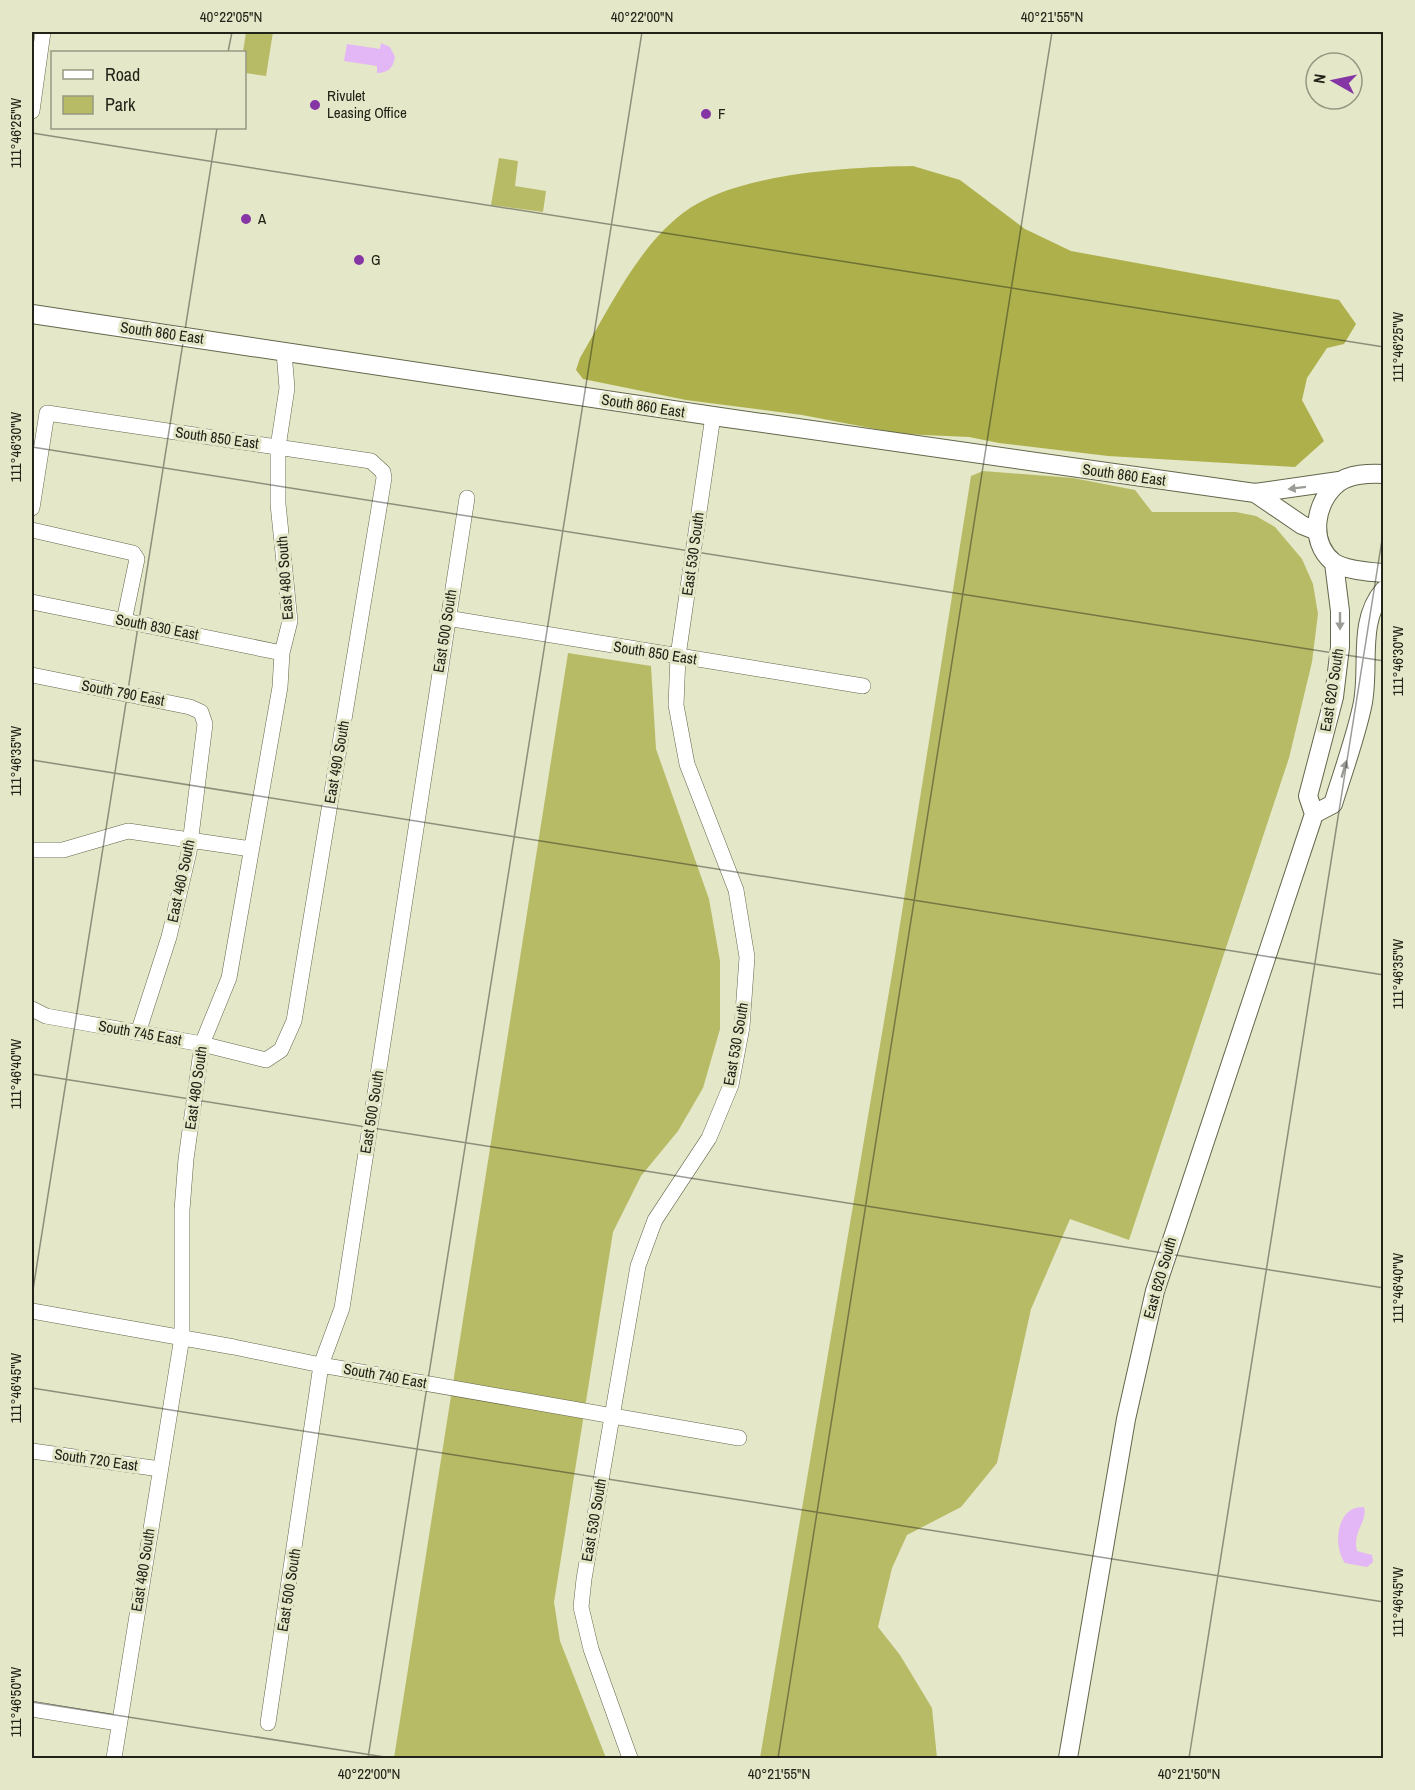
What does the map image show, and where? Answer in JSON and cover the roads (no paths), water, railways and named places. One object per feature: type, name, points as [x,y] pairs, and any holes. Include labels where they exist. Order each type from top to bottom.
[{"type":"street","points":[[32,111],[43,32]]},
{"type":"street","name":"South 860 East","points":[[32,314],[713,416],[1255,493],[1339,481],[1373,473],[1383,474]]},
{"type":"street","name":"East 480 South","points":[[114,1758],[182,1337],[182,1210],[186,1159],[202,1044],[228,978],[280,687],[282,653],[290,621],[278,504],[278,447],[287,388],[284,352]]},
{"type":"street","name":"South 850 East","points":[[32,508],[47,413],[370,461],[383,472]]},
{"type":"street","name":"East 530 South","points":[[630,1758],[591,1649],[581,1607],[638,1266],[655,1220],[709,1138],[731,1085],[742,1027],[747,957],[735,890],[687,764],[676,705],[678,656],[713,416]]},
{"type":"street","name":"East 490 South","points":[[281,1050],[294,1022],[384,486],[383,472]]},
{"type":"street","points":[[1339,481],[1326,495],[1318,512],[1317,531],[1326,554],[1334,563],[1383,573]]},
{"type":"street","name":"South 860 East","points":[[1255,493],[1302,525],[1317,531]]},
{"type":"street","name":"East 500 South","points":[[268,1723],[321,1365],[342,1308],[467,498]]},
{"type":"street","points":[[32,530],[133,553],[136,559],[124,621]]},
{"type":"street","name":"East 620 South","points":[[1068,1758],[1126,1419],[1155,1291],[1314,814],[1308,796],[1334,697],[1340,648],[1340,611],[1334,563]]},
{"type":"street","name":"East 620 South","points":[[1314,814],[1333,804],[1362,707],[1366,682],[1367,630],[1372,611],[1383,590]]},
{"type":"street","name":"South 830 East","points":[[32,602],[282,653]]},
{"type":"street","name":"South 850 East","points":[[447,618],[862,686]]},
{"type":"street","name":"South 790 East","points":[[32,675],[190,707],[201,712],[205,724]]},
{"type":"street","name":"East 460 South","points":[[138,1033],[168,937],[190,840],[205,724]]},
{"type":"street","points":[[32,850],[63,850],[128,831],[251,849]]},
{"type":"street","name":"South 745 East","points":[[32,1009],[46,1016],[202,1044],[266,1060],[281,1050]]},
{"type":"street","name":"South 740 East","points":[[32,1311],[182,1337],[321,1365],[739,1438]]},
{"type":"street","name":"South 720 East","points":[[32,1451],[160,1469]]},
{"type":"street","points":[[32,1709],[118,1723]]},
{"type":"place","name":"Rivulet Leasing Office","points":[[315,105]]},
{"type":"place","name":"F","points":[[706,114]]},
{"type":"place","name":"A","points":[[246,219]]},
{"type":"place","name":"G","points":[[359,260]]}]
